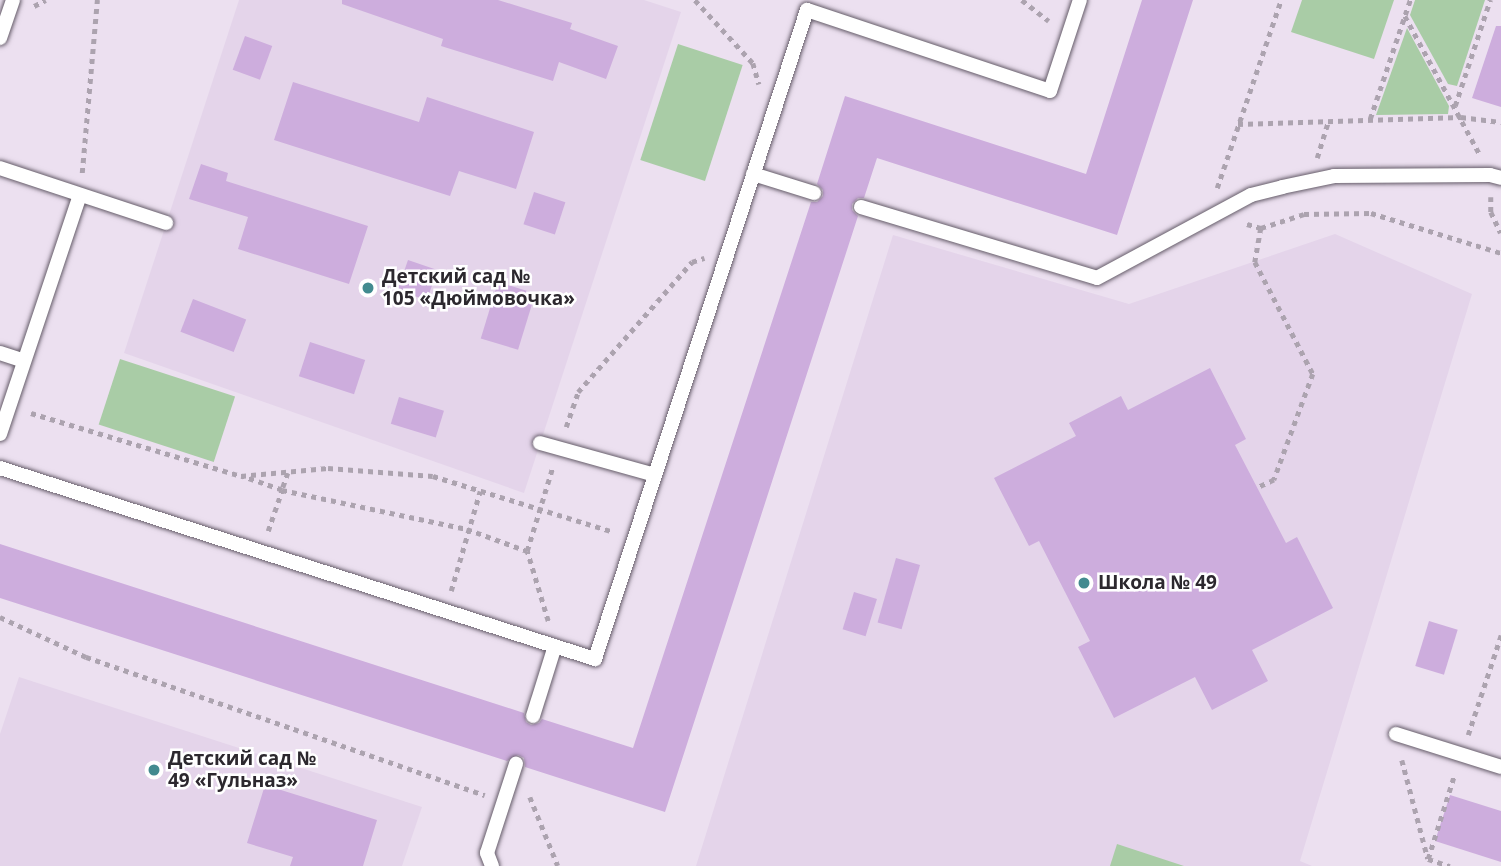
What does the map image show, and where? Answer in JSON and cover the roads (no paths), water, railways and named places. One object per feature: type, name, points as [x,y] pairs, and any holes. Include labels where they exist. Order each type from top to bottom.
[{"type":"lane","points":[[0,38],[13,0]]},
{"type":"lane","points":[[0,468],[595,659],[807,10],[1050,91],[1080,0]]},
{"type":"lane","points":[[0,168],[166,223]]},
{"type":"lane","points":[[753,174],[814,193]]},
{"type":"lane","points":[[861,207],[1097,278],[1251,195],[1334,176],[1496,176]]},
{"type":"lane","points":[[0,434],[80,195]]},
{"type":"lane","points":[[0,353],[24,361]]},
{"type":"lane","points":[[540,443],[655,475]]},
{"type":"lane","points":[[533,716],[555,646]]},
{"type":"lane","points":[[1396,734],[1501,767]]},
{"type":"lane","points":[[492,866],[487,853],[516,764]]},
{"type":"place","name":"Детский сад № 105 «Дюймовочка»","points":[[368,288]]},
{"type":"place","name":"Школа № 49","points":[[1084,583]]},
{"type":"place","name":"Детский сад № 49 «Гульназ»","points":[[154,770]]}]
